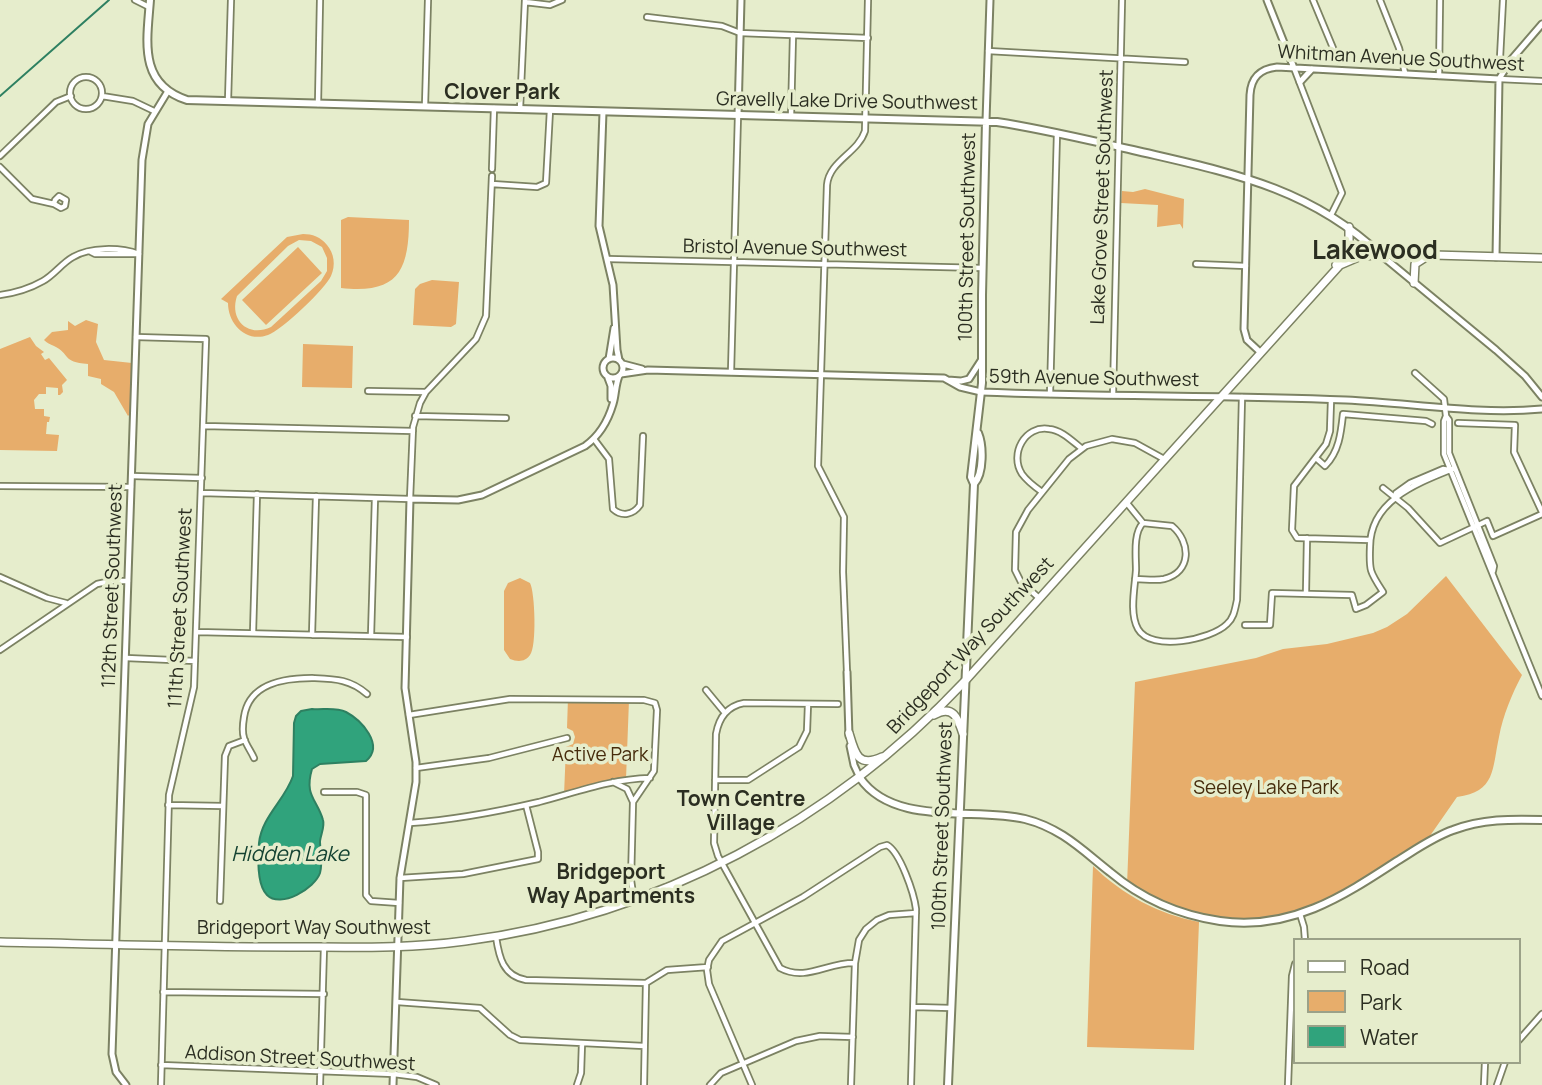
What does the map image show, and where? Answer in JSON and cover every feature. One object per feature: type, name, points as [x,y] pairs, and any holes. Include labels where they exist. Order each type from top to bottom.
[{"type":"main road","points":[[149,4],[148,62],[156,79],[168,91]]},
{"type":"main road","name":"Gravelly Lake Drive Southwest","points":[[168,91],[187,100],[986,121],[1056,133],[1249,178],[1275,187],[1331,215],[1381,255]]},
{"type":"main road","name":"100th Street Southwest","points":[[948,1085],[974,484],[979,478],[981,440],[978,432],[982,359],[986,121]]},
{"type":"main road","points":[[1331,272],[1349,245],[1349,228]]},
{"type":"main road","name":"Bridgeport Way Southwest","points":[[0,942],[398,947],[496,937],[568,921],[667,889],[722,864],[798,821],[860,778],[925,721],[965,681],[1331,272],[1353,258],[1381,255],[1542,258]]},
{"type":"main road","points":[[1414,283],[1415,264],[1430,255]]},
{"type":"main road","points":[[925,721],[940,712],[951,712],[959,719],[963,734]]},
{"type":"main road","points":[[849,733],[856,753],[863,760],[870,762],[889,753]]},
{"type":"main road","points":[[860,778],[874,792],[899,804],[923,811],[1018,818],[1053,829],[1076,843],[1145,897],[1185,914],[1242,922],[1300,914],[1336,900],[1424,843],[1452,830],[1492,820],[1542,820]]},
{"type":"street","points":[[135,0],[149,4]]},
{"type":"street","points":[[228,101],[231,0]]},
{"type":"street","points":[[318,104],[320,0]]},
{"type":"street","points":[[425,107],[428,0]]},
{"type":"street","points":[[520,109],[525,1],[550,5],[562,0]]},
{"type":"street","points":[[731,372],[741,0]]},
{"type":"street","points":[[860,778],[853,759],[849,733],[843,572],[844,517],[818,466],[828,177],[862,139],[866,118],[868,0]]},
{"type":"street","name":"100th Street Southwest","points":[[986,121],[990,0]]},
{"type":"street","name":"Lake Grove Street Southwest","points":[[1113,395],[1122,0]]},
{"type":"street","points":[[1268,0],[1342,193],[1331,215]]},
{"type":"street","points":[[1313,0],[1338,60]]},
{"type":"street","points":[[1380,0],[1399,48],[1405,73]]},
{"type":"street","points":[[1439,76],[1440,0]]},
{"type":"street","points":[[1500,58],[1503,0]]},
{"type":"street","points":[[647,17],[722,26],[740,33],[868,38]]},
{"type":"street","points":[[1496,257],[1499,79],[1511,60],[1542,24]]},
{"type":"street","points":[[791,116],[793,34]]},
{"type":"street","points":[[988,51],[1185,62]]},
{"type":"street","name":"Whitman Avenue Southwest","points":[[1249,178],[1250,90],[1253,79],[1268,68],[1542,81]]},
{"type":"street","points":[[1300,82],[1314,69]]},
{"type":"street","points":[[88,78],[97,82],[102,96],[97,105],[88,109],[78,107],[71,96],[74,84],[88,78]]},
{"type":"street","name":"112th Street Southwest","points":[[126,1085],[116,1072],[112,1054],[143,150],[148,124],[168,91]]},
{"type":"street","points":[[0,156],[56,102],[71,96]]},
{"type":"street","points":[[102,96],[133,101],[154,111]]},
{"type":"street","points":[[492,169],[494,108]]},
{"type":"street","points":[[492,184],[539,187],[546,183],[550,110]]},
{"type":"street","points":[[202,493],[461,500],[482,495],[576,451],[594,439],[610,412],[621,362],[615,324],[614,292],[599,226],[603,112]]},
{"type":"street","points":[[1050,394],[1056,133]]},
{"type":"street","points":[[0,167],[32,199],[54,204]]},
{"type":"street","points":[[393,1085],[400,878],[416,768],[405,688],[413,431],[415,416],[426,392],[471,344],[484,322],[489,285],[492,176]]},
{"type":"street","points":[[1249,178],[1244,333],[1249,344],[1260,352]]},
{"type":"street","points":[[0,295],[36,285],[72,257],[91,252],[139,254]]},
{"type":"street","name":"Gravelly Lake Drive Southwest","points":[[1381,255],[1513,365],[1542,397]]},
{"type":"street","name":"Bristol Avenue Southwest","points":[[607,259],[982,268]]},
{"type":"street","points":[[1196,264],[1246,266]]},
{"type":"street","points":[[610,412],[611,386],[604,367],[609,359],[615,324]]},
{"type":"street","name":"111th Street Southwest","points":[[136,337],[206,339],[197,632],[192,705],[171,783],[168,805],[161,1085]]},
{"type":"street","points":[[609,359],[621,362]]},
{"type":"street","points":[[944,378],[961,381],[969,379],[982,359]]},
{"type":"street","name":"59th Avenue Southwest","points":[[621,362],[648,370]]},
{"type":"street","name":"59th Avenue Southwest","points":[[620,375],[648,370],[944,378],[960,387],[981,392],[1331,400],[1447,412],[1542,408]]},
{"type":"street","points":[[1415,373],[1443,395],[1449,420],[1453,469],[1494,566],[1493,571],[1542,696]]},
{"type":"street","points":[[607,376],[613,378],[620,375]]},
{"type":"street","points":[[1143,523],[1137,535],[1134,618],[1138,630],[1150,640],[1193,640],[1223,627],[1235,612],[1237,600],[1242,397],[1238,392],[1236,378]]},
{"type":"street","points":[[368,391],[426,392]]},
{"type":"street","points":[[1331,400],[1330,431],[1326,444],[1297,482],[1293,492],[1293,533],[1297,538],[1370,540]]},
{"type":"street","points":[[1316,458],[1325,466],[1333,458],[1341,436],[1343,414],[1426,421],[1432,424]]},
{"type":"street","points":[[415,416],[506,418]]},
{"type":"street","points":[[1383,488],[1408,508],[1440,543],[1487,521],[1493,536],[1542,513],[1514,452],[1515,425],[1458,423]]},
{"type":"street","points":[[204,426],[413,431]]},
{"type":"street","points":[[1042,492],[1022,474],[1018,466],[1017,452],[1024,438],[1038,429],[1052,429],[1081,448]]},
{"type":"street","points":[[594,439],[605,451],[610,464],[613,509],[618,513],[628,514],[640,505],[643,436]]},
{"type":"street","points":[[1039,598],[1017,575],[1014,551],[1018,525],[1042,492],[1081,448],[1101,440],[1118,439],[1147,448],[1164,459]]},
{"type":"street","points":[[1245,625],[1270,625],[1272,593],[1352,595],[1356,609],[1383,592],[1369,570],[1370,540],[1376,520],[1396,494],[1410,483],[1443,470],[1453,469]]},
{"type":"street","points":[[132,476],[202,478]]},
{"type":"street","points":[[0,486],[132,487]]},
{"type":"street","points":[[253,633],[257,494]]},
{"type":"street","points":[[312,635],[316,496]]},
{"type":"street","points":[[371,636],[375,498]]},
{"type":"street","points":[[1126,502],[1143,523],[1172,526],[1183,538],[1186,555],[1180,569],[1170,577],[1135,579]]},
{"type":"street","points":[[1306,593],[1307,538]]},
{"type":"street","points":[[0,577],[47,598],[67,603]]},
{"type":"street","points":[[0,650],[101,582],[129,581]]},
{"type":"street","points":[[197,632],[407,637]]},
{"type":"street","points":[[126,658],[195,661]]},
{"type":"street","points":[[254,758],[245,740],[243,718],[247,704],[259,690],[271,684],[299,678],[342,679],[367,694]]},
{"type":"street","points":[[706,690],[725,713]]},
{"type":"street","points":[[409,715],[524,698],[649,700],[656,703],[657,710],[655,762],[651,778],[633,803]]},
{"type":"street","points":[[838,704],[744,703],[735,705],[725,713],[717,729],[714,842],[722,864],[776,965],[788,972],[803,974],[847,962],[855,963]]},
{"type":"street","points":[[715,780],[748,780],[799,747],[807,731],[808,704]]},
{"type":"street","points":[[416,768],[489,758],[566,738]]},
{"type":"street","points":[[220,901],[226,750],[231,744],[245,740]]},
{"type":"street","points":[[410,823],[473,816],[526,805],[604,783],[651,778]]},
{"type":"street","points":[[604,783],[624,786],[631,794],[631,883],[635,901]]},
{"type":"street","points":[[324,792],[355,792],[366,795],[366,895],[371,901],[399,903]]},
{"type":"street","points":[[168,805],[223,806]]},
{"type":"street","points":[[400,878],[430,878],[537,860],[538,854],[526,805]]},
{"type":"street","points":[[752,1085],[710,986],[708,967],[713,952],[722,941],[803,897],[880,847],[888,845],[895,853],[911,888],[916,913],[911,1085]]},
{"type":"street","points":[[851,1085],[855,963],[859,940],[873,922],[889,915],[916,913]]},
{"type":"street","points":[[1300,914],[1305,938]]},
{"type":"street","points":[[496,937],[503,966],[520,979],[646,984],[667,970],[708,967]]},
{"type":"street","points":[[320,1085],[324,947]]},
{"type":"street","points":[[1288,1085],[1294,968]]},
{"type":"street","points":[[644,1085],[646,984]]},
{"type":"street","points":[[163,992],[324,994]]},
{"type":"street","points":[[397,1002],[475,1006],[488,1013],[510,1035],[520,1040],[644,1046]]},
{"type":"street","points":[[914,1007],[951,1008]]},
{"type":"street","points":[[1521,1038],[1542,1014]]},
{"type":"street","points":[[710,1085],[717,1076],[807,1038],[853,1037]]},
{"type":"street","points":[[577,1085],[581,1076],[582,1043]]},
{"type":"street","points":[[1484,1085],[1485,1064]]},
{"type":"street","points":[[1497,1085],[1504,1064]]},
{"type":"street","name":"Addison Street Southwest","points":[[161,1065],[394,1074],[436,1085]]},
{"type":"green space","points":[[1145,189],[1184,199],[1183,229],[1180,224],[1157,227],[1158,205],[1121,203],[1122,191]]},
{"type":"green space","points":[[348,217],[409,220],[402,266],[396,276],[387,283],[360,289],[341,288],[341,220]]},
{"type":"green space","points":[[303,234],[325,242],[334,259],[331,276],[312,299],[274,332],[260,337],[246,334],[231,318],[228,303],[221,299],[287,237]],"holes":[[[299,240],[311,241],[322,247],[327,258],[327,271],[321,281],[271,327],[255,330],[242,325],[236,313],[237,296],[288,246]]]},
{"type":"green space","points":[[298,247],[322,273],[266,325],[242,300]]},
{"type":"green space","points":[[432,280],[459,282],[456,324],[451,327],[413,325],[415,289]]},
{"type":"green space","points":[[86,320],[98,324],[96,342],[104,360],[132,363],[128,416],[114,392],[101,384],[101,379],[88,376],[88,364],[70,360],[44,340],[52,332],[68,330],[68,321],[75,326]]},
{"type":"green space","points":[[30,337],[44,352],[41,354],[45,360],[49,358],[67,380],[62,385],[63,392],[60,395],[58,388],[46,387],[46,394],[39,394],[34,400],[35,409],[44,409],[44,416],[50,417],[46,434],[59,435],[57,451],[0,450],[0,349]]},
{"type":"green space","points":[[303,344],[353,346],[352,388],[302,387]]},
{"type":"green space","name":"Seeley Lake Park","points":[[1446,576],[1522,675],[1503,721],[1493,769],[1486,784],[1479,790],[1457,797],[1425,843],[1347,894],[1300,914],[1242,922],[1185,914],[1127,885],[1135,682],[1256,658],[1283,649],[1327,644],[1373,633],[1407,614]]},
{"type":"green space","points":[[520,578],[530,583],[532,588],[534,631],[530,655],[519,661],[510,659],[504,650],[504,591],[508,583]]},
{"type":"green space","name":"Active Park","points":[[568,698],[629,700],[626,779],[564,795],[566,747],[573,744],[575,737],[573,731],[567,728]]},
{"type":"green space","points":[[1093,866],[1116,886],[1142,902],[1169,914],[1199,922],[1194,1050],[1087,1047]]},
{"type":"water","name":"Hidden Lake","points":[[312,709],[346,712],[364,727],[373,748],[366,761],[320,764],[312,769],[310,791],[323,822],[320,873],[312,885],[297,895],[280,900],[273,899],[267,895],[261,884],[261,833],[293,776],[296,716],[301,711]]},
{"type":"waterway","points":[[0,96],[109,0]]},
{"type":"district","name":"Clover Park","points":[[502,93]]},
{"type":"district","name":"Lakewood","points":[[1375,252]]},
{"type":"district","name":"Town Centre Village","points":[[741,812]]},
{"type":"district","name":"Bridgeport Way Apartments","points":[[611,885]]}]
